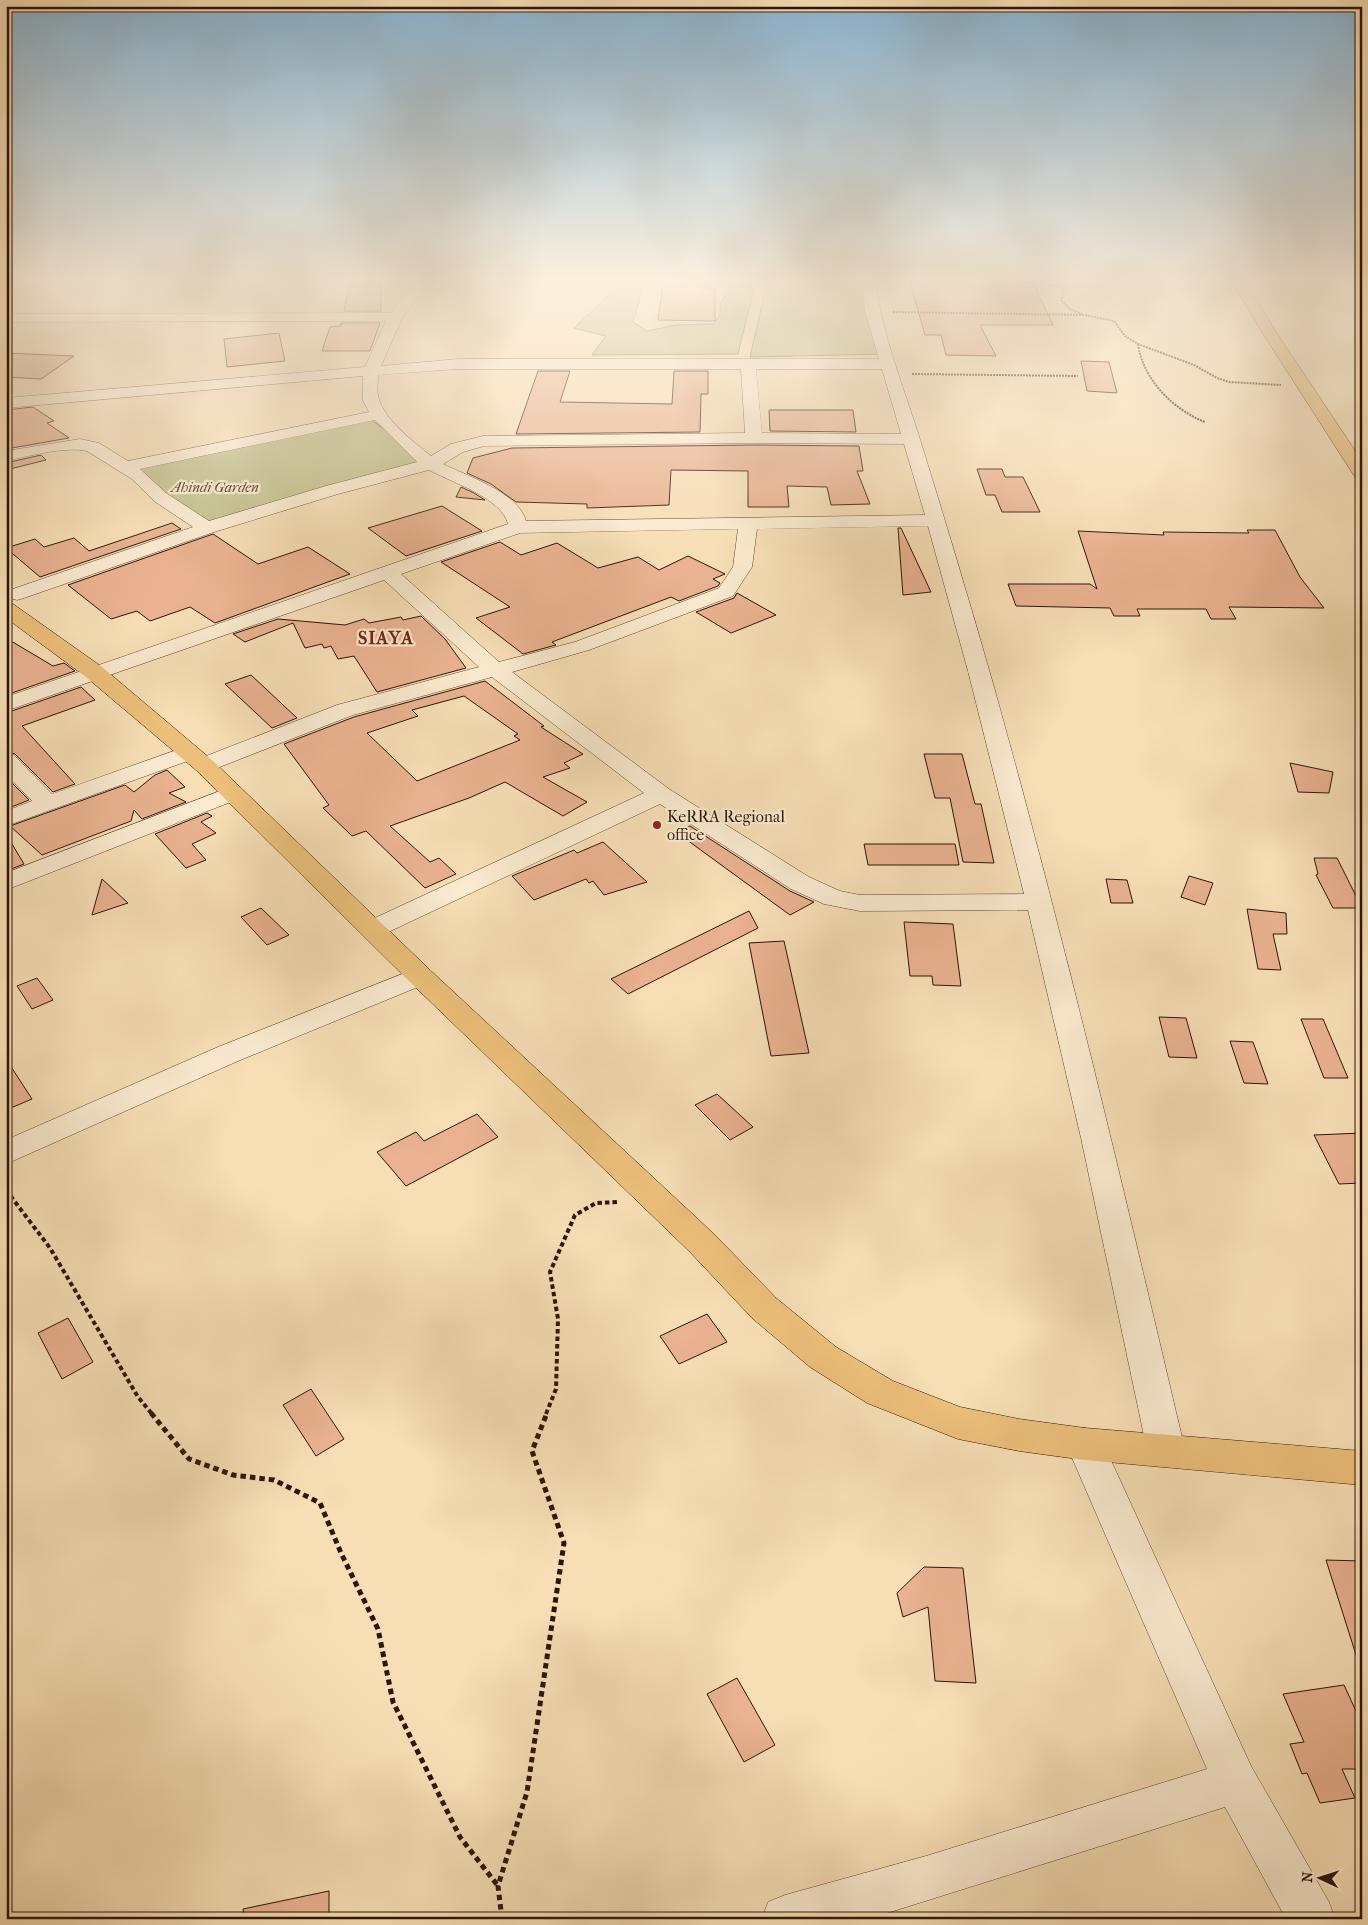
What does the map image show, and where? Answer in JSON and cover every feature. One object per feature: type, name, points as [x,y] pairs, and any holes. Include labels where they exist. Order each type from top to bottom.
[{"type":"main road","points":[[1293,369],[1362,474]]},
{"type":"main road","points":[[11,601],[196,759],[233,793],[420,976],[702,1243],[764,1308],[823,1357],[880,1392],[958,1423],[1085,1444],[1362,1468]]},
{"type":"street","points":[[6,403],[398,369]]},
{"type":"street","points":[[748,369],[754,438]]},
{"type":"street","points":[[885,369],[891,369],[989,707],[1072,1035],[1166,1450]]},
{"type":"street","points":[[371,371],[369,389],[371,402],[377,415],[430,464],[482,489],[510,510],[518,520],[518,528]]},
{"type":"street","points":[[125,467],[377,415]]},
{"type":"street","points":[[11,601],[207,528],[332,490],[430,464],[457,448],[483,441],[754,438],[911,439]]},
{"type":"street","points":[[6,456],[39,448],[80,444],[93,447],[138,475],[160,497],[207,528]]},
{"type":"street","points":[[6,704],[94,672],[518,528],[748,522],[935,520]]},
{"type":"street","points":[[6,819],[396,694],[496,670],[582,646],[656,620],[726,592],[739,579],[745,562],[748,522]]},
{"type":"street","points":[[388,573],[496,670],[661,794],[750,853],[800,883],[833,898],[860,903],[1039,902]]},
{"type":"street","points":[[6,760],[48,804]]},
{"type":"street","points":[[6,882],[233,793]]},
{"type":"street","points":[[373,929],[661,794]]},
{"type":"street","points":[[6,1153],[228,1054],[420,976]]},
{"type":"street","points":[[1085,1444],[1235,1782],[1312,1919]]},
{"type":"street","points":[[785,1919],[926,1879],[1235,1782]]},
{"type":"path","points":[[891,369],[1078,376]]},
{"type":"path","points":[[1145,369],[1155,384],[1192,419],[1205,422]]},
{"type":"path","points":[[1202,369],[1229,382],[1304,386]]},
{"type":"path","points":[[6,1190],[50,1248],[138,1397],[189,1459],[233,1475],[274,1480],[320,1504],[378,1629],[393,1702],[460,1837],[498,1886]]},
{"type":"path","points":[[502,1919],[498,1886],[527,1792],[564,1543],[532,1451],[556,1389],[558,1319],[550,1272],[575,1215],[596,1203],[656,1200]]},
{"type":"green space","name":"Ahindi Garden","points":[[368,417],[430,464],[207,528],[125,467]]},
{"type":"building","points":[[6,369],[56,369],[41,379],[6,377]]},
{"type":"building","points":[[1083,369],[1111,369],[1117,393],[1087,391]]},
{"type":"building","points":[[538,371],[570,371],[560,402],[672,404],[674,371],[708,371],[708,394],[701,394],[700,432],[516,434]]},
{"type":"building","points":[[33,407],[54,421],[47,423],[69,438],[6,449],[6,410]]},
{"type":"building","points":[[769,410],[853,410],[856,432],[770,431]]},
{"type":"building","points":[[754,445],[859,446],[863,471],[857,471],[870,504],[831,505],[827,487],[787,486],[789,507],[748,507],[748,471],[671,470],[669,505],[587,508],[587,504],[516,502],[491,484],[467,473],[473,458],[512,448]]},
{"type":"building","points":[[41,455],[46,460],[6,470],[6,463]]},
{"type":"building","points":[[977,469],[1002,469],[1005,477],[1023,477],[1040,512],[1002,512],[995,495],[986,495]]},
{"type":"building","points":[[461,487],[474,493],[485,500],[456,497]]},
{"type":"building","points":[[442,506],[482,531],[406,556],[368,528]]},
{"type":"building","points":[[172,523],[181,529],[40,577],[6,548],[35,539],[44,547],[74,538],[89,551]]},
{"type":"building","points":[[898,528],[901,528],[931,592],[903,595]]},
{"type":"building","points":[[1247,530],[1275,530],[1300,577],[1324,608],[1229,607],[1236,619],[1211,619],[1206,609],[1137,609],[1140,616],[1114,616],[1110,608],[1016,606],[1008,584],[1090,584],[1097,589],[1078,531],[1164,535],[1163,532],[1249,533]]},
{"type":"building","points":[[213,534],[258,564],[308,547],[350,574],[215,623],[190,607],[150,621],[137,611],[111,619],[68,585]]},
{"type":"building","points":[[500,542],[521,555],[557,543],[598,568],[638,557],[659,570],[688,556],[725,574],[713,579],[720,583],[718,586],[679,601],[671,597],[552,642],[556,645],[523,654],[476,618],[510,607],[441,562]]},
{"type":"building","points":[[737,593],[776,615],[731,633],[696,612],[734,598]]},
{"type":"building","points":[[421,616],[445,639],[466,668],[377,692],[354,656],[338,659],[331,646],[324,648],[322,644],[305,648],[293,623],[245,642],[233,634],[278,619],[345,625],[364,619],[369,623],[401,617],[403,620]]},
{"type":"building","points":[[6,638],[53,666],[64,663],[75,671],[6,695]]},
{"type":"building","points":[[251,675],[297,718],[272,728],[225,684]]},
{"type":"building","points":[[485,681],[544,726],[541,727],[583,754],[564,763],[570,768],[543,777],[587,802],[563,816],[505,782],[469,798],[390,826],[430,862],[439,858],[456,874],[425,888],[366,831],[352,836],[323,808],[329,805],[284,744],[354,717]],"holes":[[[464,696],[518,734],[514,736],[520,740],[417,781],[367,733],[418,716],[412,710]]]},
{"type":"building","points":[[81,687],[95,700],[22,726],[75,784],[53,792],[15,754],[6,751],[6,713]]},
{"type":"building","points":[[924,754],[962,754],[975,804],[981,804],[994,863],[963,862],[950,798],[935,798]]},
{"type":"building","points":[[1290,763],[1333,772],[1329,793],[1298,792]]},
{"type":"building","points":[[167,770],[185,787],[169,793],[186,802],[142,819],[134,810],[131,821],[42,855],[10,826],[125,785],[134,792],[155,775]]},
{"type":"building","points":[[6,777],[29,800],[6,809]]},
{"type":"building","points":[[207,813],[212,816],[201,822],[216,833],[192,844],[206,860],[186,868],[155,834]]},
{"type":"building","points":[[690,826],[790,891],[814,902],[790,915],[676,832]]},
{"type":"building","points":[[6,834],[24,864],[6,871]]},
{"type":"building","points":[[603,842],[647,882],[604,895],[593,881],[589,883],[586,879],[534,900],[512,876],[574,850],[577,853]]},
{"type":"building","points":[[864,844],[955,844],[959,865],[868,865]]},
{"type":"building","points":[[1314,858],[1337,858],[1362,908],[1333,908],[1316,875],[1318,874]]},
{"type":"building","points":[[1189,876],[1213,883],[1205,905],[1181,897]]},
{"type":"building","points":[[102,879],[128,903],[92,915]]},
{"type":"building","points":[[1106,879],[1127,880],[1133,903],[1111,903]]},
{"type":"building","points":[[261,908],[289,935],[267,945],[241,917]]},
{"type":"building","points":[[1247,909],[1286,913],[1287,934],[1273,934],[1281,970],[1258,969]]},
{"type":"building","points":[[749,911],[758,928],[628,994],[611,979]]},
{"type":"building","points":[[904,922],[953,924],[961,986],[933,985],[932,976],[910,976]]},
{"type":"building","points":[[784,941],[809,1053],[771,1056],[749,943]]},
{"type":"building","points":[[37,978],[53,1000],[32,1009],[17,986]]},
{"type":"building","points":[[1159,1017],[1186,1018],[1197,1058],[1169,1057]]},
{"type":"building","points":[[1301,1019],[1323,1019],[1348,1078],[1324,1078]]},
{"type":"building","points":[[1230,1041],[1253,1042],[1268,1084],[1244,1083]]},
{"type":"building","points":[[6,1059],[32,1099],[6,1110]]},
{"type":"building","points":[[717,1094],[753,1127],[730,1140],[695,1105]]},
{"type":"building","points":[[477,1114],[498,1137],[406,1186],[377,1152],[416,1132],[424,1141]]},
{"type":"building","points":[[1362,1133],[1362,1183],[1339,1184],[1314,1135]]},
{"type":"building","points":[[707,1314],[727,1342],[679,1364],[660,1336]]},
{"type":"building","points":[[68,1318],[93,1362],[62,1379],[38,1333]]},
{"type":"building","points":[[311,1389],[344,1439],[316,1456],[283,1405]]},
{"type":"building","points":[[1326,1560],[1362,1561],[1362,1657],[1357,1658]]},
{"type":"building","points":[[924,1567],[963,1568],[976,1683],[935,1681],[928,1607],[903,1617],[897,1593]]},
{"type":"building","points":[[737,1678],[775,1745],[744,1762],[707,1694]]},
{"type":"building","points":[[1344,1685],[1362,1724],[1362,1769],[1342,1769],[1355,1798],[1320,1803],[1307,1773],[1302,1774],[1290,1744],[1304,1742],[1283,1694]]},
{"type":"building","points":[[329,1891],[329,1919],[244,1919],[243,1909]]},
{"type":"place","name":"KeRRA Regional office","points":[[657,825]]},
{"type":"district","name":"SIAYA","points":[[386,638]]}]
